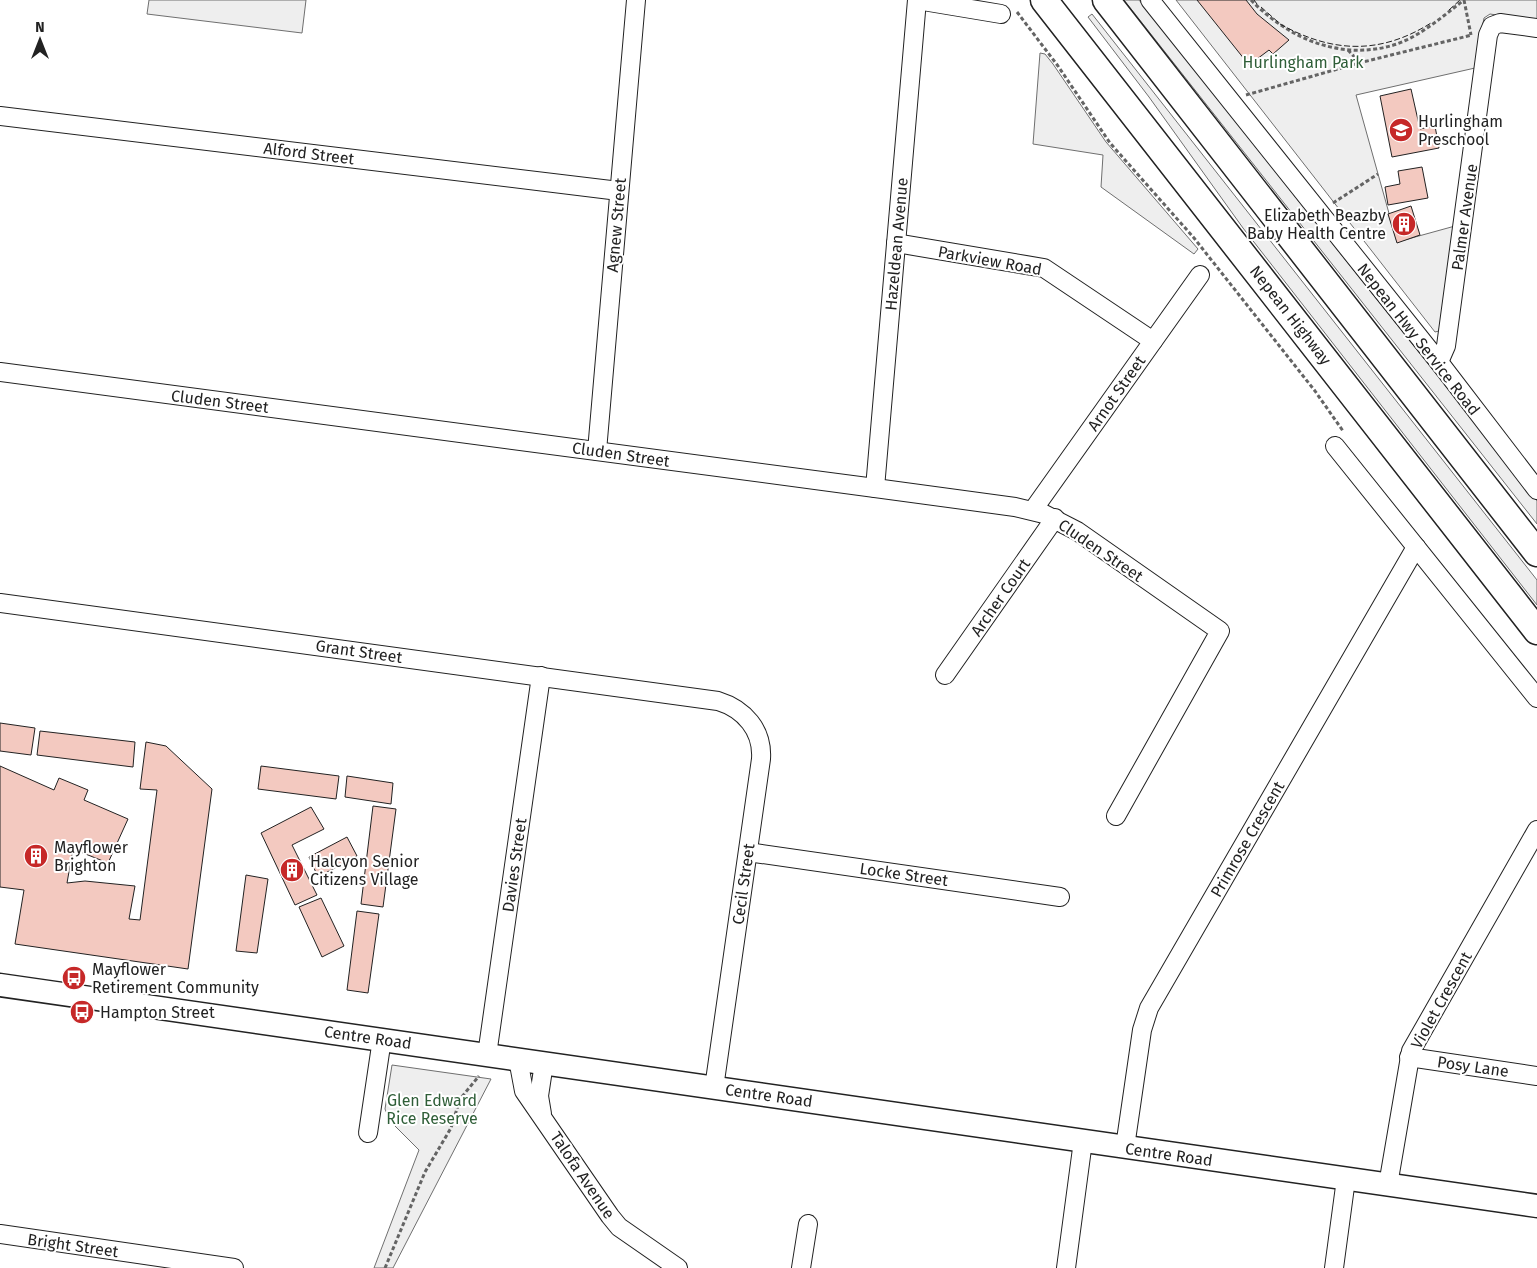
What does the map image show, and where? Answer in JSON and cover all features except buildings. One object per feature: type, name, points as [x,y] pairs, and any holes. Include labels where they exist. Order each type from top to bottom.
[{"type":"highway","points":[[1106,0],[1537,553]]},
{"type":"highway","name":"Nepean Highway","points":[[1053,3],[1537,631]]},
{"type":"main road","name":"Centre Road","points":[[0,985],[1537,1206]]},
{"type":"street","name":"Agnew Street","points":[[597,451],[636,0]]},
{"type":"street","points":[[917,0],[998,8]]},
{"type":"street","name":"Hazeldean Avenue","points":[[874,488],[917,0]]},
{"type":"street","name":"Nepean Hwy Service Road","points":[[1150,0],[1439,362],[1537,490]]},
{"type":"street","points":[[1488,35],[1495,24],[1537,28]]},
{"type":"street","name":"Palmer Avenue","points":[[1439,362],[1446,346],[1488,35]]},
{"type":"street","name":"Alford Street","points":[[0,116],[619,191]]},
{"type":"street","name":"Parkview Road","points":[[896,243],[1044,268],[1153,341]]},
{"type":"street","name":"Arnot Street","points":[[1033,510],[1200,275]]},
{"type":"street","name":"Cluden Street","points":[[0,372],[1033,510],[1055,518],[1077,531],[1220,631],[1116,816]]},
{"type":"street","points":[[1342,442],[1416,547],[1537,698]]},
{"type":"street","name":"Archer Court","points":[[945,675],[1055,518]]},
{"type":"street","name":"Primrose Crescent","points":[[1124,1147],[1142,1030],[1150,1008],[1416,547]]},
{"type":"street","name":"Grant Street","points":[[0,603],[718,701]]},
{"type":"street","name":"Davies Street","points":[[487,1055],[541,676]]},
{"type":"street","name":"Cecil Street","points":[[714,1088],[761,759],[760,742],[757,732],[741,712],[718,701]]},
{"type":"street","name":"Violet Crescent","points":[[1388,1185],[1409,1057],[1537,830]]},
{"type":"street","name":"Locke Street","points":[[748,852],[1060,897]]},
{"type":"street","points":[[368,1133],[382,1039]]},
{"type":"street","name":"Posy Lane","points":[[1409,1057],[1537,1076]]},
{"type":"street","name":"Talofa Avenue","points":[[518,1059],[524,1091],[542,1114],[614,1222],[678,1268]]},
{"type":"street","name":"Talofa Avenue","points":[[542,1114],[539,1096],[544,1063]]},
{"type":"street","points":[[1066,1268],[1083,1141]]},
{"type":"street","points":[[1334,1268],[1346,1179]]},
{"type":"street","points":[[802,1268],[808,1224]]},
{"type":"street","name":"Bright Street","points":[[0,1234],[234,1268]]},
{"type":"path","points":[[1251,0],[1276,24],[1292,33],[1310,41],[1348,50],[1396,44],[1422,31],[1464,0],[1471,35]]},
{"type":"path","points":[[998,8],[1058,66],[1110,143],[1194,238],[1315,391],[1342,442]]},
{"type":"path","points":[[1230,100],[1359,63],[1471,35],[1488,35]]},
{"type":"path","points":[[1348,50],[1359,63]]},
{"type":"path","points":[[1332,204],[1378,174]]},
{"type":"path","points":[[385,1268],[424,1172],[451,1128],[460,1099],[479,1076]]},
{"type":"green space","points":[[149,0],[306,0],[302,33],[147,14]]},
{"type":"green space","points":[[1124,0],[1139,0],[1537,501],[1537,524]]},
{"type":"green space","name":"Hurlingham Park","points":[[1176,0],[1537,0],[1537,21],[1490,14],[1484,18],[1475,68],[1356,95],[1397,242],[1455,226],[1439,331],[1435,332]]},
{"type":"green space","points":[[1092,14],[1537,580],[1537,605],[1243,228],[1149,97],[1088,17]]},
{"type":"green space","points":[[1040,53],[1045,54],[1053,64],[1106,142],[1198,249],[1194,254],[1101,187],[1103,155],[1033,144]]},
{"type":"green space","name":"Glen Edward Rice Reserve","points":[[392,1065],[491,1079],[393,1268],[374,1268],[419,1150],[390,1121],[385,1109]]},
{"type":"fence","points":[[1254,0],[1257,4]]},
{"type":"fence","points":[[1449,10],[1460,0]]},
{"type":"fence","points":[[1261,7],[1278,22]]},
{"type":"fence","points":[[1280,24],[1318,41],[1356,46],[1375,45],[1393,41],[1431,23]]},
{"type":"place","name":"Hurlingham Preschool","points":[[1401,130]]},
{"type":"place","name":"Elizabeth Beazby Baby Health Centre","points":[[1404,224]]},
{"type":"place","name":"Mayflower Brighton","points":[[36,856]]},
{"type":"place","name":"Halcyon Senior Citizens Village","points":[[292,870]]},
{"type":"place","name":"Mayflower Retirement Community","points":[[74,978]]},
{"type":"place","name":"Hampton Street","points":[[82,1012]]}]
